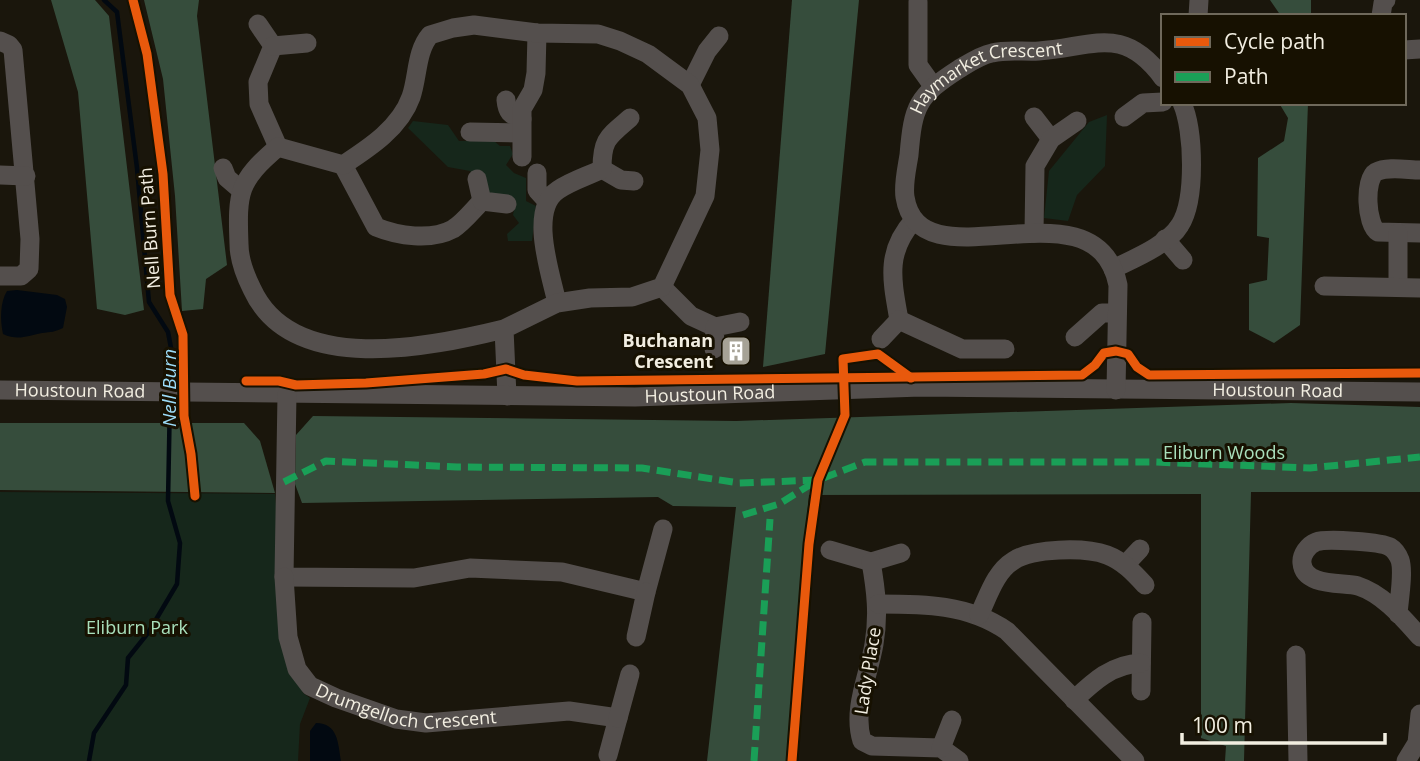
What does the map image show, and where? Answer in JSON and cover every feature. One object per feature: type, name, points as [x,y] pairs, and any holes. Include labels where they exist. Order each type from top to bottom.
[{"type":"street","points":[[918,2],[918,65],[933,86]]},
{"type":"street","points":[[258,24],[273,46]]},
{"type":"street","points":[[278,147],[258,165],[241,190],[239,250],[251,288],[268,314],[285,328],[311,342],[383,348],[448,343],[505,329],[557,303],[590,298],[632,297],[662,287],[705,196],[710,150],[707,118],[690,85],[648,54],[598,34],[537,33],[474,25],[430,35],[422,51],[412,96],[404,114],[366,150],[343,165]]},
{"type":"street","points":[[522,157],[522,109],[533,90],[537,33]]},
{"type":"street","points":[[0,41],[13,50],[30,239],[29,269],[21,276],[0,276]]},
{"type":"street","points":[[690,85],[706,42]]},
{"type":"street","name":"Haymarket Crescent","points":[[914,220],[904,194],[911,135],[915,111],[933,86],[988,53],[1009,50],[1039,51],[1080,44],[1115,42],[1139,51],[1156,52],[1161,71]]},
{"type":"street","points":[[273,46],[307,43]]},
{"type":"street","points":[[273,46],[258,82],[259,104],[278,147]]},
{"type":"street","points":[[506,100],[506,110],[522,126]]},
{"type":"street","points":[[1124,117],[1143,103],[1161,102]]},
{"type":"street","points":[[1113,269],[1144,254],[1180,227],[1187,209],[1192,144],[1182,105]]},
{"type":"street","points":[[1034,117],[1051,139]]},
{"type":"street","points":[[602,169],[602,148],[611,134],[629,118]]},
{"type":"street","points":[[1034,233],[1035,166],[1051,139],[1077,121]]},
{"type":"street","points":[[470,131],[492,132],[522,126]]},
{"type":"street","points":[[278,147],[343,165],[376,227],[393,234],[432,235],[453,229],[482,201]]},
{"type":"street","points":[[223,168],[227,178],[241,190]]},
{"type":"street","points":[[557,303],[546,254],[543,220],[547,201],[556,191],[602,169]]},
{"type":"street","points":[[602,169],[627,181]]},
{"type":"street","points":[[1420,170],[1382,170],[1374,173],[1369,180],[1369,222],[1378,232],[1420,233]]},
{"type":"street","points":[[537,173],[537,190],[547,201]]},
{"type":"street","points":[[0,175],[26,176]]},
{"type":"street","points":[[477,179],[482,201]]},
{"type":"street","points":[[482,201],[507,204]]},
{"type":"street","points":[[899,320],[892,283],[895,247],[914,220],[932,231],[954,237],[1070,234],[1089,242],[1104,254],[1118,285],[1116,390]]},
{"type":"street","points":[[1398,233],[1398,287]]},
{"type":"street","points":[[1165,239],[1183,260]]},
{"type":"street","points":[[1324,286],[1420,288]]},
{"type":"street","points":[[662,287],[691,316],[715,327],[740,322]]},
{"type":"street","points":[[1075,337],[1102,313],[1117,313]]},
{"type":"street","points":[[899,320],[962,349],[1005,349]]},
{"type":"street","points":[[881,339],[899,320]]},
{"type":"street","points":[[714,349],[715,327]]},
{"type":"street","points":[[505,329],[506,396]]},
{"type":"street","name":"Houstoun Road","points":[[0,390],[635,397],[921,387],[1420,393]]},
{"type":"street","name":"Drumgelloch Crescent","points":[[287,394],[284,577],[288,637],[297,669],[310,686],[396,719],[426,723],[569,711],[618,718]]},
{"type":"street","points":[[636,637],[663,529]]},
{"type":"street","points":[[1398,614],[1401,563],[1388,545],[1317,541],[1306,548],[1301,562],[1304,570],[1313,579],[1359,586],[1379,597],[1420,637]]},
{"type":"street","points":[[1125,565],[1140,549]]},
{"type":"street","points":[[830,550],[871,562],[901,553]]},
{"type":"street","points":[[979,615],[999,574],[1011,561],[1026,554],[1081,551],[1106,555],[1125,565],[1145,585]]},
{"type":"street","name":"Lady Place","points":[[871,562],[878,604],[874,645],[863,682],[859,731],[862,741],[872,747],[941,748]]},
{"type":"street","points":[[284,577],[414,578],[470,568],[562,572],[646,592]]},
{"type":"street","name":"Lady Place","points":[[878,604],[929,603],[992,620],[1007,631],[1135,761]]},
{"type":"street","points":[[1142,622],[1142,691]]},
{"type":"street","points":[[1296,655],[1305,683],[1298,761]]},
{"type":"street","points":[[1074,700],[1107,673],[1130,663],[1141,663]]},
{"type":"street","points":[[608,755],[630,674]]},
{"type":"street","points":[[1406,761],[1417,743],[1420,714]]},
{"type":"street","points":[[952,720],[941,748],[959,761]]},
{"type":"green space","points":[[51,0],[95,0],[109,16],[144,310],[125,315],[97,309],[78,92]]},
{"type":"green space","points":[[144,0],[199,0],[197,16],[227,265],[206,279],[203,309],[182,311],[175,196],[163,79]]},
{"type":"green space","points":[[792,0],[859,0],[825,354],[763,367]]},
{"type":"green space","points":[[1270,0],[1311,0],[1311,14],[1280,14]]},
{"type":"green space","points":[[1280,105],[1308,105],[1300,325],[1274,343],[1249,330],[1249,284],[1267,280],[1269,238],[1257,236],[1258,158],[1284,141],[1288,118]]},
{"type":"green space","points":[[1107,115],[1105,166],[1077,195],[1068,221],[1044,218],[1049,171],[1089,122]]},
{"type":"green space","points":[[413,121],[448,125],[459,141],[494,141],[500,146],[510,146],[513,154],[506,165],[514,173],[526,178],[526,201],[536,206],[532,241],[508,241],[507,234],[519,223],[513,215],[515,205],[491,199],[470,171],[448,167],[408,128]]},
{"type":"green space","name":"Eliburn Woods","points":[[1291,403],[1420,407],[1420,492],[1251,492],[1244,761],[1225,761],[1226,746],[1201,738],[1201,494],[809,495],[786,761],[707,761],[736,507],[673,506],[658,497],[302,503],[295,484],[296,435],[313,416],[736,421]]},
{"type":"green space","points":[[0,423],[244,423],[260,441],[275,493],[0,490]]},
{"type":"green space","name":"Eliburn Park","points":[[0,492],[275,494],[291,660],[303,693],[310,698],[300,724],[298,761],[0,761]]},
{"type":"shaded area","points":[[7,291],[57,295],[65,299],[67,307],[63,328],[22,337],[3,334],[3,300]]},
{"type":"shaded area","points":[[316,723],[329,726],[333,730],[341,761],[310,761],[310,731]]},
{"type":"waterway","name":"Nell Burn","points":[[104,0],[117,12],[137,168],[149,302],[168,332],[171,348],[170,385]]},
{"type":"waterway","name":"Nell Burn","points":[[89,761],[94,733],[126,685],[128,658],[148,633],[177,584],[180,543],[168,501],[170,397]]},
{"type":"marked path","points":[[284,482],[326,461],[457,467],[642,468],[739,483],[818,480],[865,462],[1154,462],[1310,468],[1420,457]]},
{"type":"marked path","points":[[743,515],[779,504],[816,481]]},
{"type":"marked path","points":[[754,761],[770,519]]},
{"type":"cycle path","name":"Nell Burn Path","points":[[133,0],[147,54],[163,174],[170,295],[183,335],[184,416],[195,496]]},
{"type":"cycle path","points":[[246,381],[279,381],[296,385],[366,383],[484,374],[506,369],[524,375],[577,381],[1082,375],[1095,365],[1104,353],[1116,351],[1128,354],[1137,367],[1149,375],[1420,373]]},
{"type":"cycle path","points":[[792,761],[809,544],[818,480],[845,415],[843,359],[878,354],[911,378]]},
{"type":"place","name":"Buchanan Crescent","points":[[736,351]]}]
